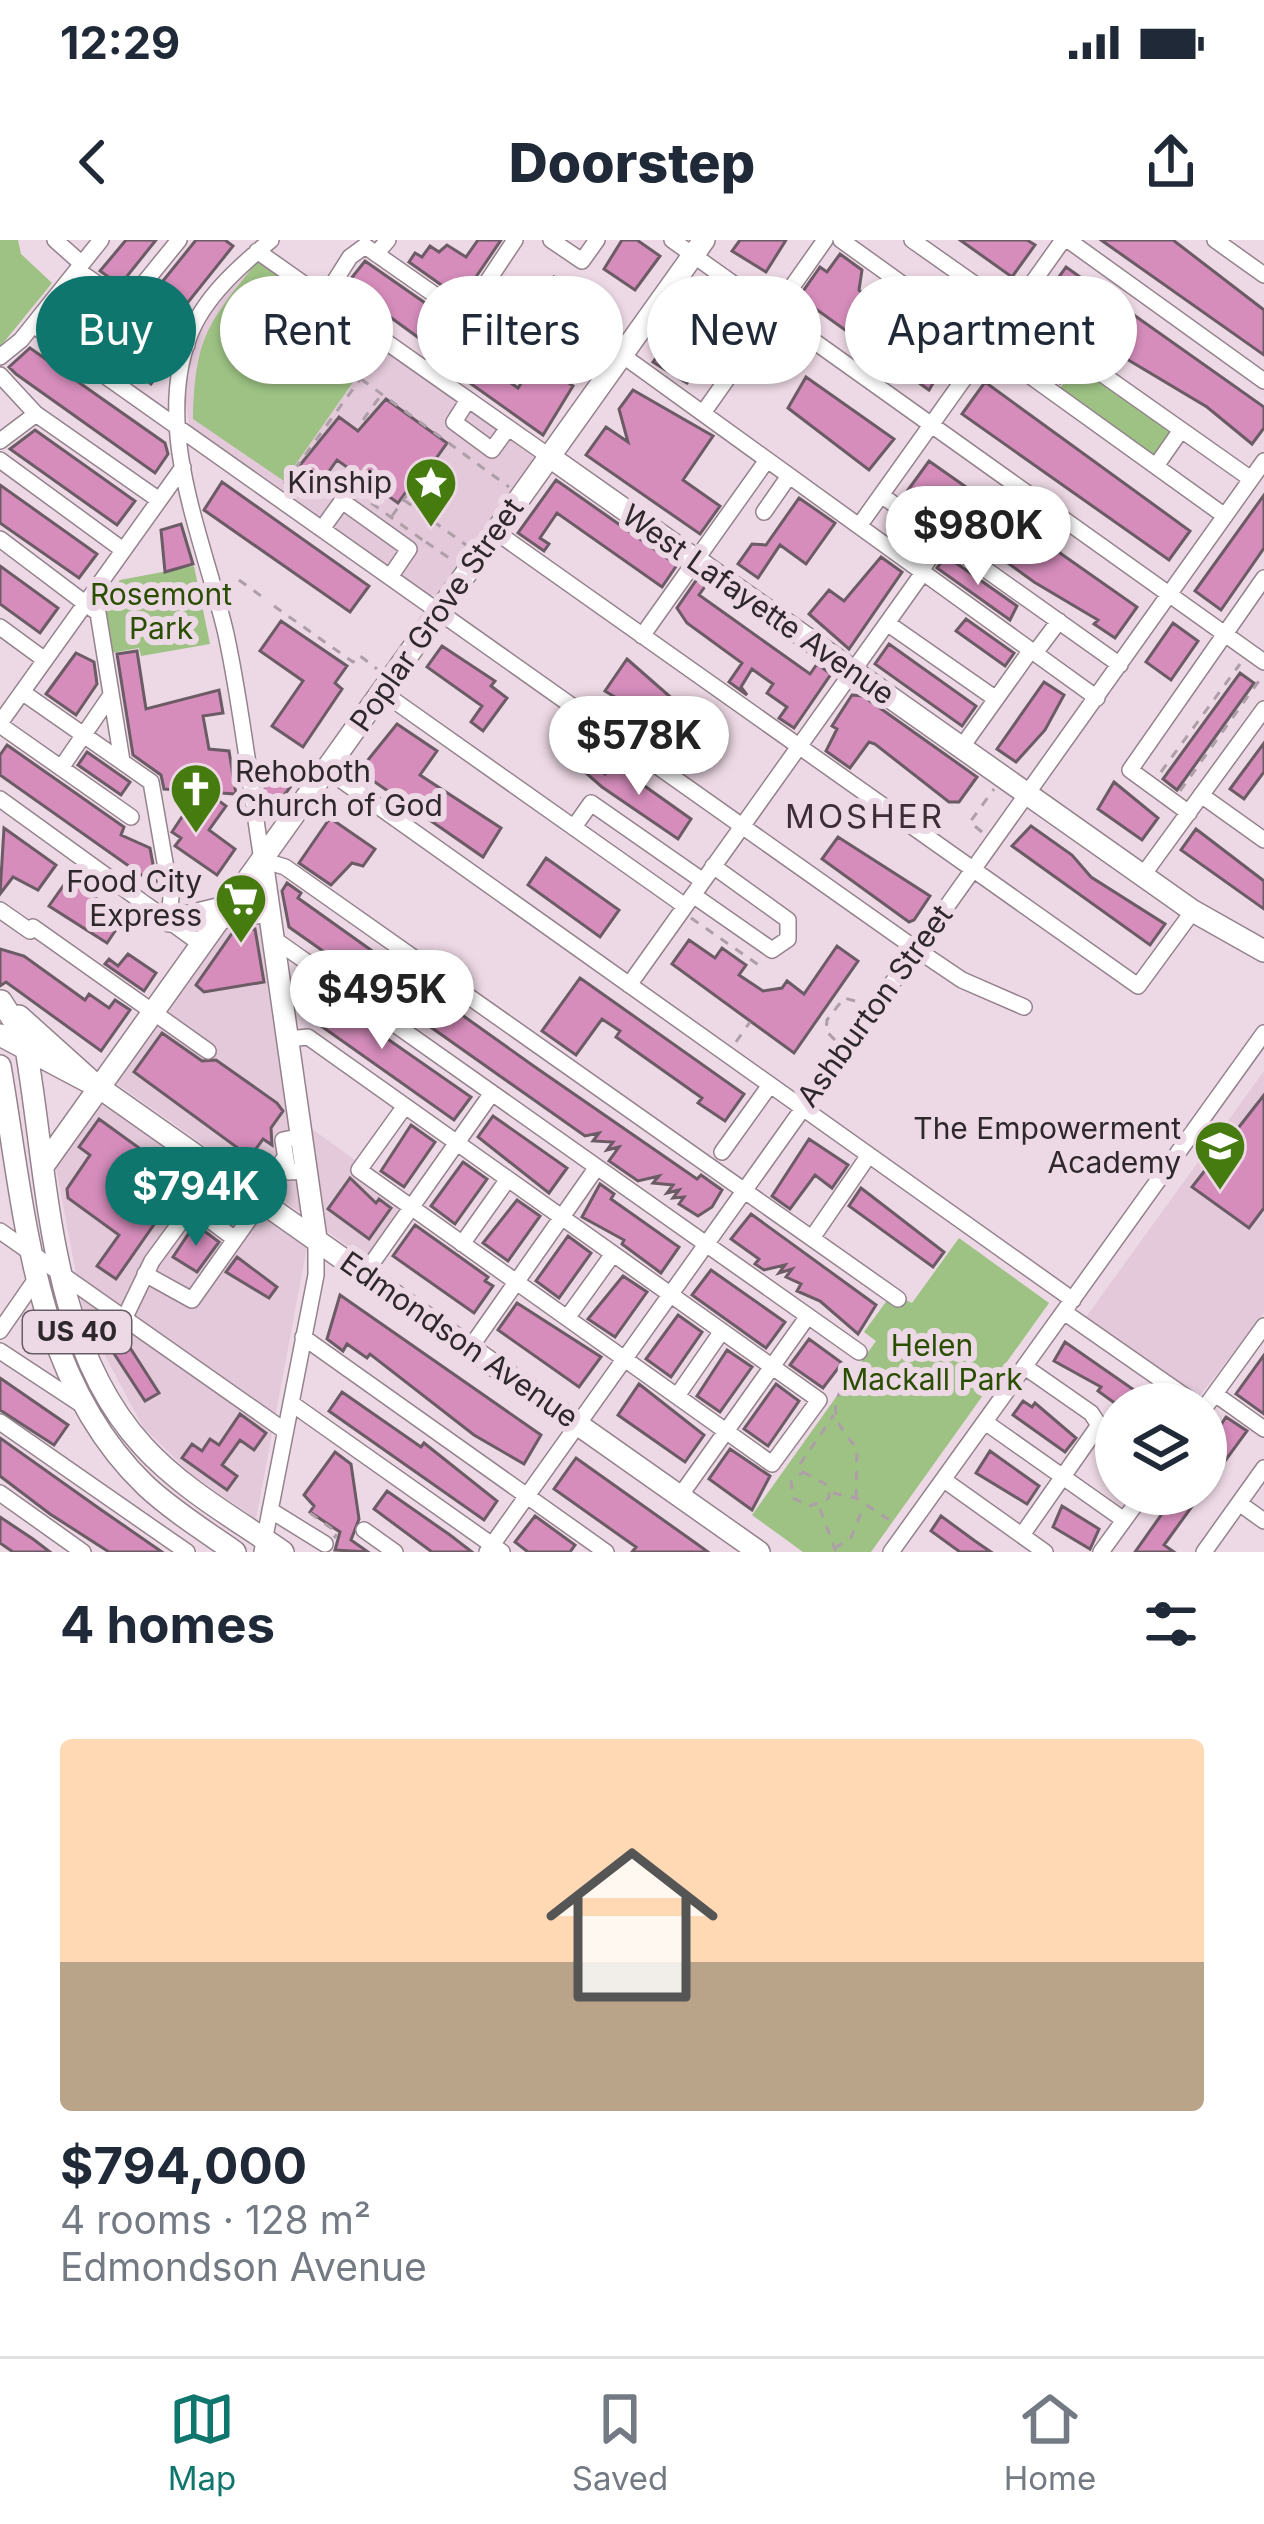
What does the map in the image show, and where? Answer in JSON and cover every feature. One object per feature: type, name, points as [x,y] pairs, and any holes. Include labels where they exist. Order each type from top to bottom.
[{"type":"main road","name":"Poplar Grove Street","points":[[623,354],[699,248]]},
{"type":"main road","name":"Poplar Grove Street","points":[[44,1166],[327,770],[381,681],[439,612],[602,384]]},
{"type":"main road","name":"West Lafayette Avenue","points":[[550,458],[1192,911],[1264,951]]},
{"type":"main road","points":[[262,860],[316,1239]]},
{"type":"main road","points":[[169,921],[224,914]]},
{"type":"main road","name":"US 40","points":[[0,1001],[24,1036],[44,1166],[80,1340],[120,1419],[166,1468],[270,1548]]},
{"type":"main road","name":"Edmondson Avenue","points":[[0,1001],[76,1061],[100,1088]]},
{"type":"main road","name":"Edmondson Avenue","points":[[0,1035],[100,1088],[759,1552]]},
{"type":"main road","name":"US 40","points":[[0,1066],[3,1112],[55,1346],[82,1405],[148,1488],[235,1552]]},
{"type":"street","points":[[55,240],[91,276]]},
{"type":"street","points":[[0,357],[33,325],[101,240]]},
{"type":"street","points":[[150,276],[179,240]]},
{"type":"street","points":[[376,254],[388,240]]},
{"type":"street","points":[[490,276],[514,240]]},
{"type":"street","points":[[551,240],[582,261],[597,240]]},
{"type":"street","points":[[672,240],[699,248],[731,276]]},
{"type":"street","points":[[800,276],[825,240]]},
{"type":"street","points":[[841,240],[891,276]]},
{"type":"street","points":[[912,240],[963,276]]},
{"type":"street","points":[[1039,276],[1066,240],[1264,381]]},
{"type":"street","points":[[1215,240],[1264,275]]},
{"type":"street","points":[[196,326],[208,303],[264,246]]},
{"type":"street","name":"West Lafayette Avenue","points":[[264,246],[299,276]]},
{"type":"street","points":[[338,276],[350,257],[365,246],[417,283]]},
{"type":"street","points":[[33,325],[916,949],[962,980],[1024,1007]]},
{"type":"street","points":[[821,346],[1225,634],[1263,670]]},
{"type":"street","points":[[623,356],[1097,698]]},
{"type":"street","points":[[0,375],[36,414],[159,500]]},
{"type":"street","points":[[184,384],[183,467],[226,634],[262,860],[285,867],[898,1299]]},
{"type":"street","name":"West Lafayette Avenue","points":[[446,384],[550,458]]},
{"type":"street","points":[[703,413],[724,384]]},
{"type":"street","points":[[859,526],[961,384]]},
{"type":"street","points":[[1041,384],[1226,516]]},
{"type":"street","points":[[1116,384],[1251,479]]},
{"type":"street","points":[[468,400],[454,422],[492,450],[508,428]]},
{"type":"street","points":[[0,442],[36,414]]},
{"type":"street","points":[[1156,466],[1181,430]]},
{"type":"street","points":[[0,460],[123,550]]},
{"type":"street","points":[[642,636],[767,460]]},
{"type":"street","name":"Ashburton Street","points":[[494,1550],[527,1496],[1264,461]]},
{"type":"street","points":[[131,817],[0,722],[183,467]]},
{"type":"street","points":[[764,512],[789,476]]},
{"type":"street","points":[[881,495],[1120,664]]},
{"type":"street","points":[[322,529],[342,501],[410,549],[390,577]]},
{"type":"street","points":[[496,532],[1138,986],[1192,911]]},
{"type":"street","points":[[0,539],[98,613],[122,761]]},
{"type":"street","points":[[629,985],[943,539]]},
{"type":"street","points":[[1189,813],[1130,770],[1264,578]]},
{"type":"street","points":[[961,748],[1059,621]]},
{"type":"street","points":[[887,623],[996,699]]},
{"type":"street","points":[[0,628],[45,660]]},
{"type":"street","points":[[381,681],[574,827],[772,950],[788,939],[788,920],[713,866]]},
{"type":"street","points":[[22,692],[152,782],[171,896],[169,921]]},
{"type":"street","points":[[61,768],[111,695]]},
{"type":"street","points":[[1143,875],[1264,709]]},
{"type":"street","points":[[327,770],[869,1155],[1169,1383]]},
{"type":"street","points":[[1201,795],[1264,840]]},
{"type":"street","points":[[0,800],[202,945]]},
{"type":"street","points":[[574,827],[591,802],[693,900]]},
{"type":"street","points":[[0,910],[208,1051]]},
{"type":"street","points":[[224,914],[270,914]]},
{"type":"street","points":[[274,939],[808,1316],[858,1359]]},
{"type":"street","points":[[900,1549],[944,1480],[1264,1033]]},
{"type":"street","points":[[288,1039],[308,1037],[819,1400],[772,1464],[359,1171],[405,1106]]},
{"type":"street","points":[[722,1152],[770,1085]]},
{"type":"street","points":[[365,1273],[492,1093]]},
{"type":"street","points":[[302,1136],[283,1140],[287,1172],[307,1171]]},
{"type":"street","points":[[812,1238],[869,1155]]},
{"type":"street","points":[[145,1274],[192,1300],[285,1157]]},
{"type":"street","points":[[470,1348],[597,1167]]},
{"type":"street","points":[[126,1315],[145,1274],[218,1171]]},
{"type":"street","points":[[462,1244],[508,1179]]},
{"type":"street","points":[[23,1194],[0,1229],[37,1265],[64,1273],[285,1432]]},
{"type":"street","points":[[192,1207],[235,1239]]},
{"type":"street","points":[[270,1548],[270,1510],[316,1275],[316,1239]]},
{"type":"street","points":[[567,1318],[614,1254]]},
{"type":"street","points":[[0,1331],[37,1265]]},
{"type":"street","points":[[680,1496],[808,1316]]},
{"type":"street","points":[[1222,1383],[1264,1326]]},
{"type":"street","points":[[676,1396],[722,1331]]},
{"type":"street","points":[[303,1337],[606,1552]]},
{"type":"street","points":[[0,1351],[82,1405]]},
{"type":"street","points":[[1022,1535],[1099,1425],[1091,1413],[1024,1367]]},
{"type":"street","points":[[291,1403],[494,1550]]},
{"type":"street","points":[[1227,1409],[1264,1429]]},
{"type":"street","points":[[0,1422],[187,1552]]},
{"type":"street","points":[[985,1422],[1124,1520]]},
{"type":"street","points":[[1204,1552],[1264,1468]]},
{"type":"street","points":[[944,1480],[1046,1552]]},
{"type":"street","points":[[0,1493],[83,1552]]},
{"type":"street","points":[[1239,1503],[1264,1521]]},
{"type":"street","points":[[270,1510],[326,1544]]},
{"type":"street","points":[[1101,1552],[1128,1515]]},
{"type":"street","points":[[364,1530],[395,1552]]},
{"type":"path","points":[[282,488],[357,384]]},
{"type":"path","points":[[368,384],[509,488]]},
{"type":"path","points":[[363,420],[382,394]]},
{"type":"path","points":[[297,466],[334,493]]},
{"type":"path","points":[[391,517],[406,497],[467,546]]},
{"type":"path","points":[[424,541],[455,562]]},
{"type":"path","points":[[239,580],[261,596]]},
{"type":"path","points":[[274,605],[353,662],[358,655],[381,681]]},
{"type":"path","points":[[1158,776],[1241,662]]},
{"type":"path","points":[[1180,791],[1263,670]]},
{"type":"path","points":[[983,833],[970,823],[997,788]]},
{"type":"path","points":[[693,900],[736,953],[763,968]]},
{"type":"path","points":[[835,1040],[826,1024],[840,1002],[850,998],[861,1003]]},
{"type":"path","points":[[736,1042],[750,1022]]},
{"type":"path","points":[[800,1464],[835,1413],[858,1359]]},
{"type":"path","points":[[835,1413],[838,1430],[857,1448],[856,1498]]},
{"type":"path","points":[[832,1493],[819,1505],[804,1505],[793,1498],[789,1486],[794,1477],[810,1473],[832,1493],[856,1498],[895,1523]]},
{"type":"path","points":[[819,1505],[836,1550],[851,1538],[863,1506]]},
{"type":"shaded area","points":[[257,262],[277,276],[244,276]]},
{"type":"shaded area","points":[[220,302],[220,384],[393,384],[393,357],[417,373],[417,384],[432,384],[533,454],[533,462],[437,595],[430,595],[189,424],[185,396],[187,384],[196,384],[196,340]]},
{"type":"shaded area","points":[[254,885],[290,1113],[406,1197],[365,1258],[114,1082]]},
{"type":"shaded area","name":"The Empowerment Academy","points":[[1264,1071],[1264,1313],[1210,1383],[1177,1383],[1086,1317]]},
{"type":"shaded area","points":[[103,1102],[307,1247],[256,1519],[191,1474],[143,1427],[84,1316],[56,1168]]},
{"type":"green space","points":[[0,240],[18,240],[21,254],[45,276],[36,276],[36,303],[0,347]]},
{"type":"green space","points":[[257,262],[278,276],[246,276]]},
{"type":"green space","points":[[220,310],[220,384],[352,384],[284,481],[193,419],[201,350]]},
{"type":"green space","points":[[1063,384],[1108,384],[1175,430],[1155,462],[1058,391]]},
{"type":"green space","name":"Rosemont Park","points":[[194,566],[210,644],[141,656],[139,648],[111,653],[102,603],[120,580]]},
{"type":"green space","name":"Helen Mackall Park","points":[[959,1238],[1049,1303],[871,1552],[803,1552],[752,1515],[876,1341],[864,1332],[888,1299],[900,1308],[906,1300],[912,1303]]},
{"type":"building","points":[[126,240],[156,240],[127,276],[107,276],[100,271]]},
{"type":"building","points":[[196,240],[225,240],[233,246],[196,292],[196,276],[167,276]]},
{"type":"building","points":[[478,240],[501,240],[477,276],[429,276],[409,262],[415,253],[422,257],[430,246],[439,252],[447,245],[466,257]]},
{"type":"building","points":[[622,240],[637,240],[660,256],[635,290],[623,282],[623,276],[604,269]]},
{"type":"building","points":[[740,240],[786,240],[766,272],[732,251]]},
{"type":"building","points":[[960,240],[1027,240],[1035,245],[1011,276]]},
{"type":"building","points":[[1101,240],[1173,240],[1264,310],[1264,355]]},
{"type":"building","points":[[840,254],[862,270],[861,276],[845,276],[845,330],[821,313],[821,276],[814,276],[820,267],[827,272]]},
{"type":"building","points":[[365,261],[386,276],[353,276]]},
{"type":"building","points":[[393,281],[417,297],[417,337],[393,319]]},
{"type":"building","points":[[1137,317],[1264,407],[1264,428],[1252,444],[1207,407],[1137,365]]},
{"type":"building","points":[[30,348],[36,352],[36,384],[81,384],[165,443],[168,454],[155,473],[9,367]]},
{"type":"building","points":[[471,384],[518,388],[521,384],[573,386],[543,435]]},
{"type":"building","points":[[802,384],[816,384],[894,439],[869,470],[788,408]]},
{"type":"building","points":[[988,384],[1190,531],[1169,560],[962,414]]},
{"type":"building","points":[[633,390],[713,436],[683,480],[720,506],[700,534],[586,455],[606,427],[628,442],[619,409]]},
{"type":"building","points":[[386,399],[447,443],[410,495],[406,492],[398,503],[337,460],[322,481],[300,465],[339,417],[358,431]]},
{"type":"building","points":[[35,430],[135,501],[117,525],[10,449]]},
{"type":"building","points":[[929,461],[1137,607],[1115,638],[1094,624],[1098,620],[1034,582],[908,490]]},
{"type":"building","points":[[556,480],[677,565],[662,587],[557,513],[540,538],[549,544],[544,551],[518,533]]},
{"type":"building","points":[[222,482],[369,586],[350,612],[204,510]]},
{"type":"building","points":[[0,485],[97,554],[79,578],[0,523]]},
{"type":"building","points":[[1264,495],[1264,548],[1221,610],[1195,591]]},
{"type":"building","points":[[799,498],[835,523],[806,564],[780,545],[758,578],[738,564],[752,544],[766,545]]},
{"type":"building","points":[[181,524],[193,564],[165,572],[161,530]]},
{"type":"building","points":[[946,556],[1017,606],[1010,620],[937,568]]},
{"type":"building","points":[[881,557],[902,572],[849,649],[809,614],[829,590],[844,601]]},
{"type":"building","points":[[0,566],[58,608],[40,633],[0,604]]},
{"type":"building","points":[[697,579],[706,585],[699,595],[810,674],[817,664],[831,674],[794,728],[779,718],[787,707],[767,693],[773,684],[752,669],[741,687],[747,695],[729,682],[742,663],[687,623],[677,608]]},
{"type":"building","points":[[966,619],[1014,653],[1005,666],[956,631]]},
{"type":"building","points":[[281,621],[347,666],[335,683],[342,689],[303,747],[272,726],[303,681],[260,651]]},
{"type":"building","points":[[1173,623],[1198,641],[1171,680],[1146,662]]},
{"type":"building","points":[[889,644],[976,706],[962,726],[875,664]]},
{"type":"building","points":[[442,646],[495,681],[491,686],[507,698],[483,731],[471,722],[482,706],[427,667]]},
{"type":"building","points":[[137,651],[146,709],[219,690],[223,713],[203,716],[209,749],[229,751],[236,794],[207,792],[226,806],[209,830],[235,849],[217,875],[175,846],[181,838],[172,832],[199,791],[164,789],[161,775],[133,755],[117,654]]},
{"type":"building","points":[[76,653],[94,662],[97,684],[76,715],[46,694]]},
{"type":"building","points":[[627,659],[675,701],[659,724],[605,691]]},
{"type":"building","points":[[1240,673],[1254,683],[1177,790],[1163,779]]},
{"type":"building","points":[[1044,682],[1064,695],[1045,730],[1016,762],[997,749]]},
{"type":"building","points":[[852,695],[863,696],[977,777],[959,802],[949,802],[875,744],[869,742],[850,768],[826,751],[837,729],[832,726]]},
{"type":"building","points":[[397,724],[437,751],[420,775],[501,828],[483,857],[359,771]]},
{"type":"building","points":[[1264,743],[1264,772],[1244,799],[1230,789]]},
{"type":"building","points":[[7,745],[124,827],[121,835],[150,848],[157,886],[0,775],[0,755]]},
{"type":"building","points":[[87,752],[130,782],[121,795],[78,765]]},
{"type":"building","points":[[583,758],[605,774],[615,765],[691,819],[678,839],[602,787],[578,766]]},
{"type":"building","points":[[269,765],[294,782],[268,817],[262,774]]},
{"type":"building","points":[[1114,782],[1158,818],[1142,840],[1098,809]]},
{"type":"building","points":[[330,818],[375,849],[363,866],[352,863],[331,885],[299,863]]},
{"type":"building","points":[[1031,826],[1072,855],[1091,877],[1165,924],[1150,945],[1012,846]]},
{"type":"building","points":[[4,828],[56,865],[38,890],[13,877],[0,894]]},
{"type":"building","points":[[1196,829],[1264,881],[1264,909],[1181,850]]},
{"type":"building","points":[[838,837],[930,896],[914,920],[909,922],[822,859]]},
{"type":"building","points":[[546,858],[619,910],[600,937],[528,885]]},
{"type":"building","points":[[68,879],[124,918],[107,943],[49,906]]},
{"type":"building","points":[[287,883],[301,893],[298,898],[535,1067],[697,1179],[701,1175],[722,1190],[712,1207],[698,1216],[679,1204],[684,1197],[673,1198],[679,1190],[667,1193],[673,1185],[653,1183],[659,1176],[638,1181],[609,1161],[619,1147],[607,1150],[613,1142],[593,1141],[599,1133],[585,1136],[289,927],[282,891]]},
{"type":"building","points":[[255,929],[264,982],[204,992],[196,985],[233,932]]},
{"type":"building","points":[[689,940],[715,958],[722,948],[746,965],[739,975],[763,991],[782,988],[787,981],[804,994],[837,946],[858,961],[794,1053],[672,964]]},
{"type":"building","points":[[0,949],[24,956],[85,1000],[89,994],[109,1008],[115,1000],[130,1010],[101,1051],[6,982],[0,986]]},
{"type":"building","points":[[128,954],[156,973],[144,991],[105,964],[109,959],[118,966]]},
{"type":"building","points":[[300,978],[471,1097],[454,1120],[300,1011],[304,1005],[295,986]]},
{"type":"building","points":[[580,978],[744,1094],[725,1121],[698,1103],[702,1098],[616,1037],[620,1031],[602,1019],[576,1055],[542,1031]]},
{"type":"building","points":[[162,1033],[202,1061],[216,1060],[277,1103],[283,1111],[271,1128],[272,1145],[263,1139],[250,1157],[134,1072]]},
{"type":"building","points":[[1264,1095],[1264,1208],[1249,1228],[1192,1187]]},
{"type":"building","points":[[493,1116],[567,1168],[549,1193],[478,1137]]},
{"type":"building","points":[[99,1119],[153,1158],[137,1181],[169,1203],[116,1279],[97,1266],[119,1235],[68,1198],[67,1189],[90,1155],[79,1147]]},
{"type":"building","points":[[411,1125],[435,1142],[404,1187],[381,1171]]},
{"type":"building","points":[[809,1139],[848,1165],[832,1188],[815,1175],[790,1209],[772,1196]]},
{"type":"building","points":[[463,1162],[487,1179],[455,1224],[431,1206]]},
{"type":"building","points":[[350,1178],[376,1203],[379,1199],[391,1208],[369,1239],[328,1209]]},
{"type":"building","points":[[600,1184],[614,1194],[611,1199],[679,1247],[661,1273],[622,1244],[624,1240],[582,1217]]},
{"type":"building","points":[[861,1188],[944,1252],[933,1267],[849,1206]]},
{"type":"building","points":[[517,1200],[540,1216],[508,1261],[483,1243]]},
{"type":"building","points":[[751,1214],[876,1305],[858,1334],[820,1301],[797,1291],[801,1284],[786,1277],[792,1269],[779,1273],[785,1265],[764,1270],[755,1264],[759,1259],[731,1239]]},
{"type":"building","points":[[195,1224],[219,1242],[197,1272],[173,1257]]},
{"type":"building","points":[[415,1225],[488,1277],[485,1281],[493,1286],[474,1313],[393,1256]]},
{"type":"building","points":[[568,1236],[591,1253],[559,1298],[536,1281]]},
{"type":"building","points":[[237,1257],[277,1287],[269,1298],[226,1272]]},
{"type":"building","points":[[711,1270],[785,1322],[766,1348],[692,1295]]},
{"type":"building","points":[[623,1276],[647,1292],[615,1337],[588,1319]]},
{"type":"building","points":[[340,1295],[541,1435],[524,1464],[474,1435],[370,1354],[367,1358],[347,1344],[343,1351],[327,1339]]},
{"type":"building","points":[[517,1303],[601,1357],[579,1387],[498,1330]]},
{"type":"building","points":[[678,1315],[702,1332],[671,1377],[646,1359]]},
{"type":"building","points":[[809,1339],[842,1363],[823,1388],[790,1365]]},
{"type":"building","points":[[1065,1342],[1124,1383],[1095,1384],[1054,1361]]},
{"type":"building","points":[[127,1343],[159,1393],[145,1401],[113,1352]]},
{"type":"building","points":[[727,1350],[752,1367],[720,1412],[697,1396]]},
{"type":"building","points":[[1264,1355],[1264,1414],[1236,1394]]},
{"type":"building","points":[[0,1378],[68,1425],[54,1445],[0,1410]]},
{"type":"building","points":[[639,1384],[704,1435],[685,1462],[618,1415]]},
{"type":"building","points":[[776,1384],[799,1401],[768,1446],[744,1429]]},
{"type":"building","points":[[342,1392],[421,1447],[424,1443],[497,1501],[484,1520],[329,1411]]},
{"type":"building","points":[[1023,1401],[1032,1407],[1035,1403],[1076,1438],[1065,1452],[1013,1415]]},
{"type":"building","points":[[240,1414],[266,1433],[254,1450],[240,1440],[222,1465],[237,1476],[227,1490],[182,1458],[192,1444],[202,1451],[210,1439],[219,1445]]},
{"type":"building","points":[[1227,1418],[1247,1431],[1227,1458]]},
{"type":"building","points":[[0,1438],[162,1552],[109,1552],[50,1514],[0,1476]]},
{"type":"building","points":[[730,1449],[770,1476],[752,1510],[709,1479]]},
{"type":"building","points":[[990,1451],[1039,1486],[1027,1504],[976,1473]]},
{"type":"building","points":[[335,1452],[351,1464],[359,1519],[351,1540],[368,1552],[335,1550],[340,1532],[310,1512],[314,1506],[304,1495]]},
{"type":"building","points":[[576,1458],[708,1552],[632,1552],[636,1547],[554,1489]]},
{"type":"building","points":[[387,1491],[472,1552],[432,1552],[374,1509]]},
{"type":"building","points":[[1062,1506],[1099,1529],[1090,1549],[1053,1527]]},
{"type":"building","points":[[1161,1515],[1186,1515],[1164,1545],[1174,1552],[1135,1552]]},
{"type":"building","points":[[535,1516],[575,1545],[570,1552],[528,1552],[515,1542]]},
{"type":"building","points":[[941,1516],[991,1552],[960,1552],[931,1531]]},
{"type":"building","points":[[0,1517],[50,1552],[13,1552],[0,1543]]},
{"type":"place","name":"Kinship","points":[[431,529]]},
{"type":"place","name":"Rehoboth Church of God","points":[[196,835]]},
{"type":"place","name":"Food City Express","points":[[241,945]]},
{"type":"place","name":"The Empowerment Academy","points":[[1220,1192]]},
{"type":"district","name":"MOSHER","points":[[865,816]]}]
